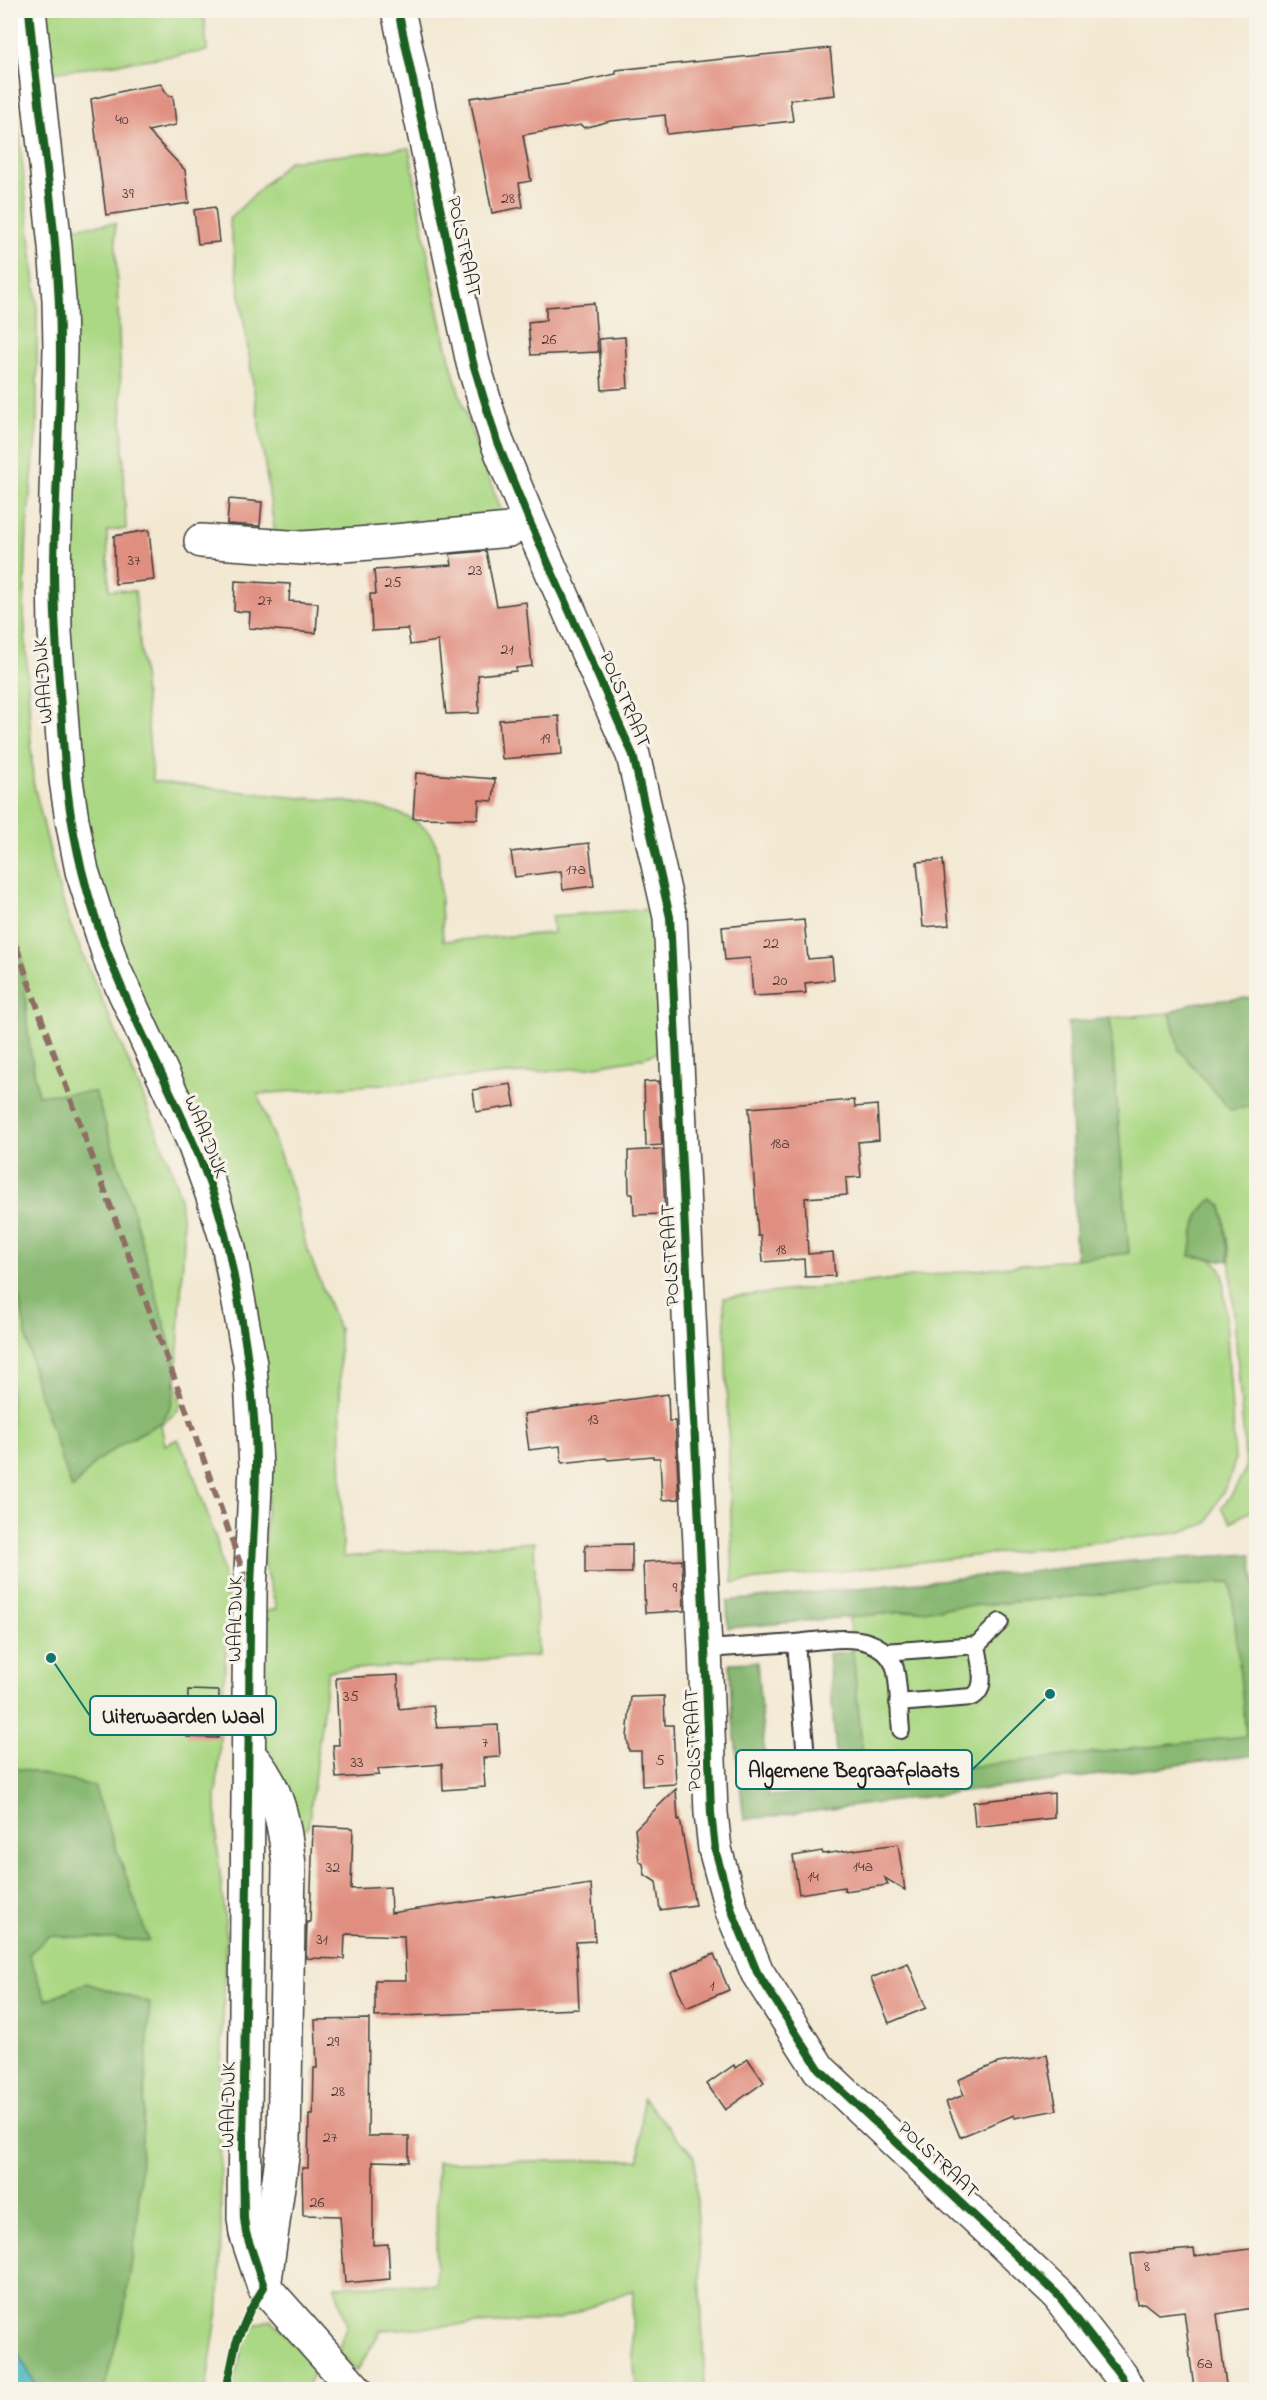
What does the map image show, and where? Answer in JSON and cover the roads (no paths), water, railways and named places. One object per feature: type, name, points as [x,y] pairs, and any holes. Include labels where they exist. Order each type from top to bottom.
[{"type":"street","name":"WAALDIJK","points":[[29,10],[56,246],[59,300],[60,359],[54,579],[55,632],[66,780],[82,871],[112,965],[192,1138],[212,1194],[229,1248],[250,1364],[256,1466],[250,1593],[243,2091],[246,2233],[264,2287],[356,2390]]},
{"type":"street","name":"POLSTRAAT","points":[[398,10],[473,363],[497,442],[633,755],[669,917],[711,1813],[715,1849],[732,1911],[757,1972],[819,2069],[1058,2295],[1121,2376],[1128,2390]]},
{"type":"street","points":[[201,541],[303,548],[509,530],[529,520]]},
{"type":"lane","points":[[885,1652],[977,1645],[999,1622]]},
{"type":"lane","points":[[705,1649],[846,1638],[868,1641],[885,1652],[894,1666],[901,1730]]},
{"type":"lane","points":[[796,1643],[806,1757]]},
{"type":"lane","points":[[898,1703],[978,1695],[982,1688],[977,1645]]},
{"type":"water","points":[[11,2340],[38,2389],[11,2389]]},
{"type":"place","name":"Uiterwaarden Waal","points":[[51,1658]]},
{"type":"place","name":"Algemene Begraafplaats","points":[[1050,1694]]}]
